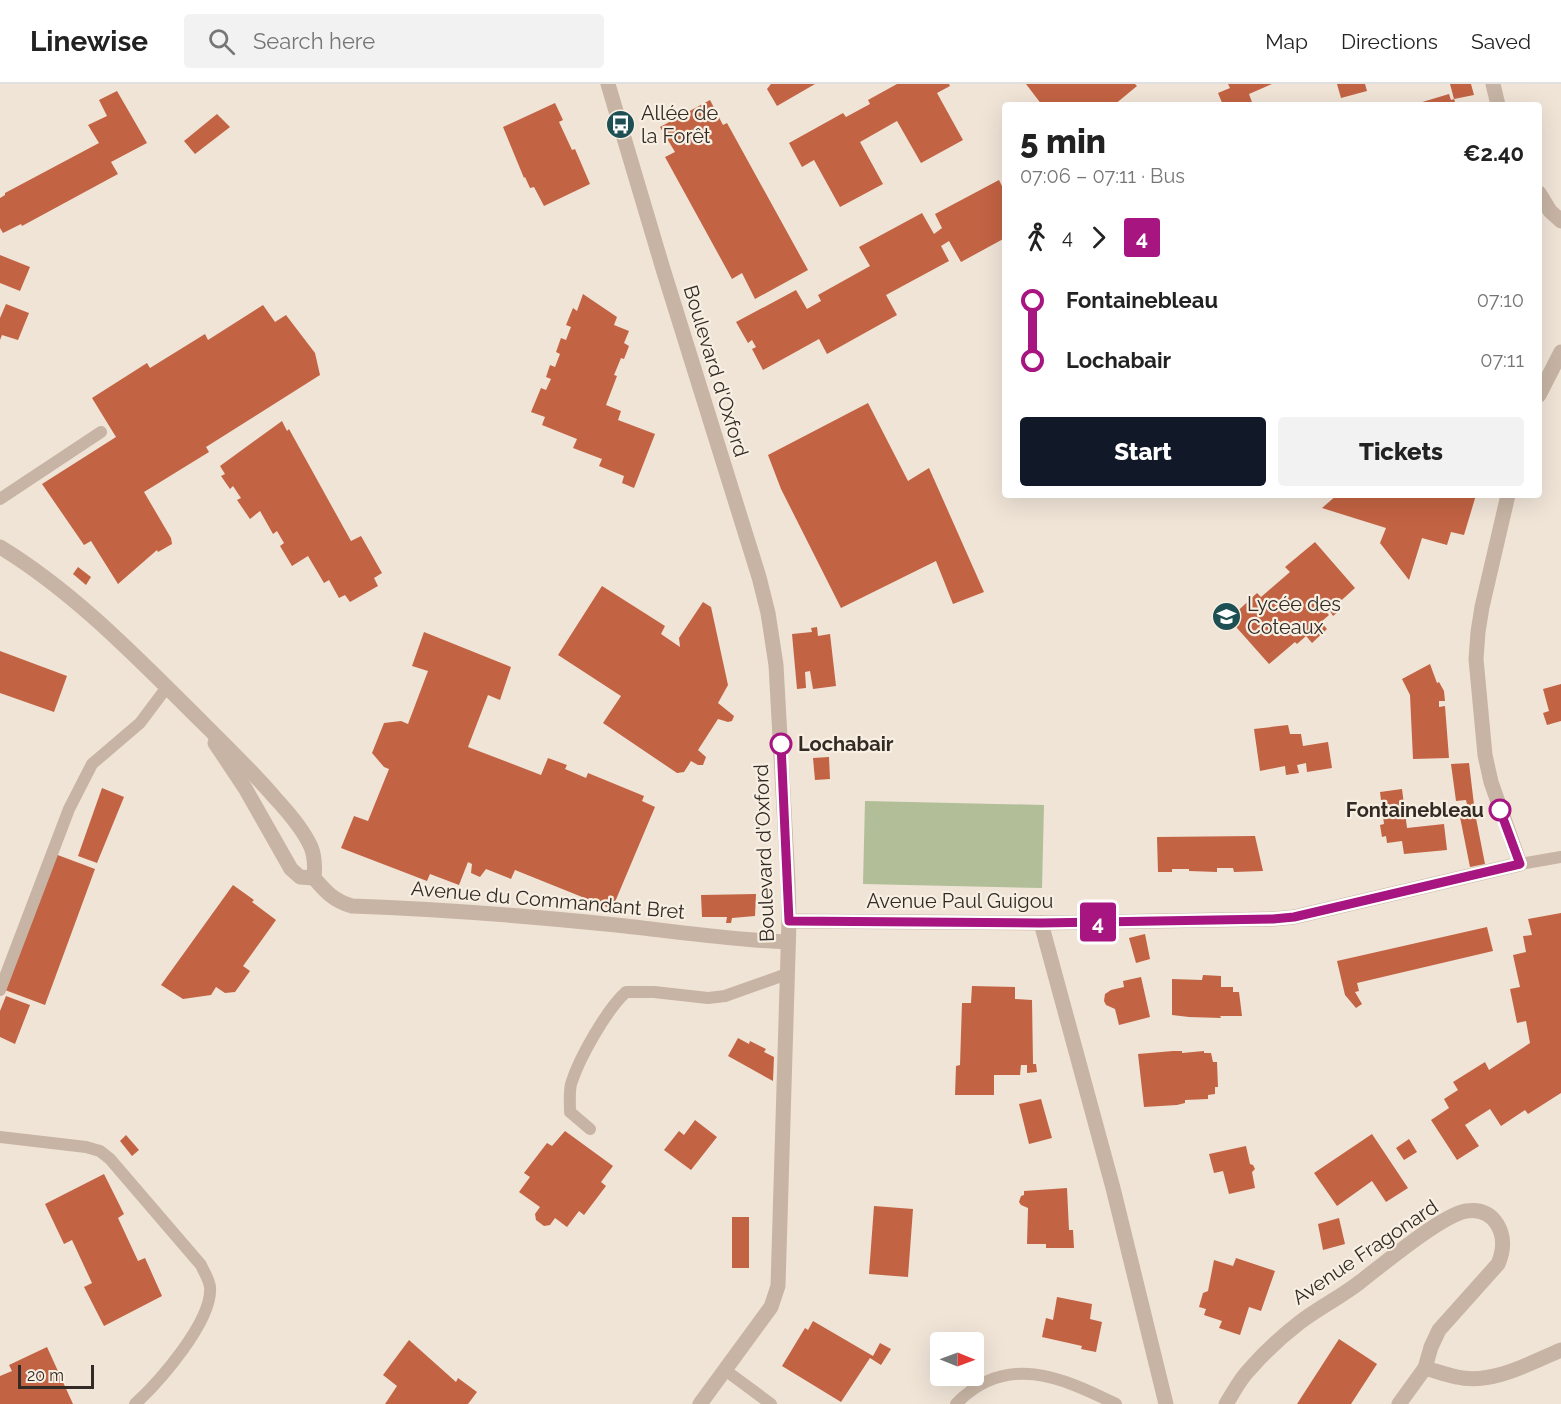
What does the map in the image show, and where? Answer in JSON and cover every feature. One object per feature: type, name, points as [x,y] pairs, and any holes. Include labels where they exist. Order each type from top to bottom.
[{"type":"street","name":"Boulevard d'Oxford","points":[[608,84],[759,577],[768,613],[776,665],[782,744],[789,921],[778,1286],[771,1307],[700,1404]]},
{"type":"street","points":[[1492,84],[1497,102]]},
{"type":"street","points":[[1542,198],[1550,211],[1561,221]]},
{"type":"street","points":[[1542,389],[1561,352]]},
{"type":"street","points":[[1507,498],[1481,616],[1476,659],[1485,755],[1491,782],[1520,864]]},
{"type":"street","name":"Avenue du Commandant Bret","points":[[0,547],[25,562],[80,605],[128,648],[247,765],[303,832],[311,848],[315,864],[314,878],[331,898],[352,906],[446,909],[588,922],[747,941],[788,942]]},
{"type":"street","name":"Avenue du Commandant Bret","points":[[200,720],[245,788],[291,869],[300,877],[314,878]]},
{"type":"street","name":"Avenue Paul Guigou","points":[[789,921],[1041,923],[1241,921],[1294,917],[1520,864]]},
{"type":"street","points":[[1041,923],[1113,1188],[1166,1404]]},
{"type":"street","name":"Avenue Fragonard","points":[[1226,1404],[1248,1371],[1299,1323],[1358,1284],[1404,1248],[1445,1221],[1464,1211],[1478,1210],[1490,1215],[1497,1225],[1503,1238],[1503,1253],[1498,1264],[1439,1330],[1425,1368]]},
{"type":"street","points":[[1399,1404],[1425,1368],[1459,1378],[1480,1378],[1504,1373],[1561,1350]]},
{"type":"lane","points":[[0,499],[101,432]]},
{"type":"lane","points":[[0,990],[69,809],[92,764],[140,723],[167,687]]},
{"type":"lane","points":[[1520,864],[1561,857]]},
{"type":"lane","points":[[590,1129],[570,1112],[570,1087],[578,1066],[614,1003],[626,992],[654,992],[708,998],[725,996],[787,974]]},
{"type":"lane","points":[[0,1137],[86,1147],[100,1151],[110,1159],[193,1256],[207,1276],[210,1286],[209,1300],[204,1315],[186,1345],[147,1393],[135,1404]]},
{"type":"lane","points":[[724,1370],[771,1404]]},
{"type":"lane","points":[[956,1404],[970,1390],[988,1379],[1024,1374],[1044,1375],[1064,1380],[1116,1404]]},
{"type":"green space","points":[[865,801],[1044,805],[1042,888],[863,884]]},
{"type":"building","points":[[771,84],[815,84],[777,106],[767,89]]},
{"type":"building","points":[[897,84],[949,84],[950,86],[937,93],[963,140],[921,163],[897,121],[860,142],[883,184],[840,207],[814,160],[802,167],[789,143],[843,113],[846,117],[870,104],[868,100]]},
{"type":"building","points":[[1026,84],[1135,84],[1137,86],[1118,102],[1040,102]]},
{"type":"building","points":[[1228,84],[1272,84],[1249,94],[1252,102],[1222,102],[1218,93],[1230,88]]},
{"type":"building","points":[[1337,84],[1365,84],[1367,91],[1341,98]]},
{"type":"building","points":[[1450,84],[1471,84],[1474,95],[1454,99]]},
{"type":"building","points":[[117,91],[147,143],[111,162],[118,174],[22,226],[21,224],[3,233],[0,228],[0,198],[5,193],[99,143],[88,125],[107,116],[99,100]]},
{"type":"building","points":[[1449,94],[1451,100],[1454,99],[1455,102],[1422,102]]},
{"type":"building","points":[[710,100],[723,125],[727,123],[808,270],[755,299],[742,273],[732,279],[665,157],[675,152],[660,127]]},
{"type":"building","points":[[555,103],[563,120],[559,122],[572,150],[575,149],[590,184],[544,206],[534,187],[530,188],[524,178],[503,127]]},
{"type":"building","points":[[217,114],[230,127],[195,154],[184,141]]},
{"type":"building","points":[[999,180],[1002,186],[1002,240],[961,262],[949,241],[941,246],[949,261],[886,295],[897,315],[827,354],[819,339],[763,370],[752,349],[756,347],[752,340],[748,343],[736,322],[796,290],[807,309],[821,301],[818,295],[870,266],[859,247],[922,213],[934,234],[942,228],[935,214]]},
{"type":"building","points":[[0,255],[30,267],[20,291],[0,283]]},
{"type":"building","points":[[583,294],[617,317],[614,325],[629,331],[624,343],[629,346],[614,375],[617,376],[606,405],[621,411],[618,420],[655,434],[634,488],[622,483],[624,476],[599,466],[602,459],[573,448],[577,439],[542,425],[545,417],[531,412],[541,388],[546,390],[551,379],[546,377],[550,365],[555,367],[560,354],[556,352],[561,338],[566,340],[571,327],[566,325],[573,308],[577,311]]},
{"type":"building","points":[[6,304],[29,313],[18,340],[2,335],[0,340],[0,318]]},
{"type":"building","points":[[263,305],[275,322],[286,315],[315,353],[320,375],[206,447],[209,452],[144,492],[171,538],[172,544],[158,552],[157,550],[118,584],[91,541],[84,545],[42,484],[116,437],[92,398],[147,363],[150,368],[205,334],[208,340]]},
{"type":"building","points":[[868,403],[908,481],[929,468],[984,592],[953,604],[936,561],[841,608],[781,489],[768,455]]},
{"type":"building","points":[[282,421],[287,431],[289,429],[351,541],[361,536],[382,573],[374,578],[378,586],[350,602],[345,595],[339,598],[329,580],[324,583],[308,556],[292,566],[280,546],[284,543],[277,531],[273,534],[260,511],[250,519],[237,500],[241,498],[233,486],[230,489],[221,476],[225,474],[220,466]]},
{"type":"building","points":[[1334,498],[1475,498],[1464,535],[1451,532],[1447,545],[1422,538],[1409,580],[1380,543],[1386,528],[1322,508]]},
{"type":"building","points":[[1315,542],[1355,588],[1334,607],[1338,612],[1333,616],[1330,611],[1327,613],[1329,615],[1321,622],[1327,629],[1312,643],[1306,636],[1297,644],[1295,642],[1269,664],[1229,619],[1257,593],[1261,597],[1290,572],[1285,567]]},
{"type":"building","points":[[78,567],[91,577],[86,585],[73,574]]},
{"type":"building","points":[[602,586],[665,626],[661,634],[680,647],[679,638],[703,602],[711,607],[728,685],[718,703],[734,716],[732,721],[728,722],[718,719],[698,750],[706,757],[703,765],[691,761],[684,772],[677,773],[603,723],[621,696],[558,655]]},
{"type":"building","points":[[817,627],[818,636],[830,634],[836,686],[813,689],[810,671],[805,672],[806,688],[797,689],[792,634],[812,632],[811,628]]},
{"type":"building","points":[[424,632],[511,667],[500,700],[488,695],[468,747],[541,775],[548,758],[567,765],[565,769],[586,778],[588,773],[644,796],[642,801],[655,807],[612,909],[515,870],[511,879],[486,869],[480,877],[471,873],[472,864],[468,862],[459,885],[430,874],[427,881],[341,848],[354,816],[368,821],[389,769],[384,767],[372,753],[384,723],[401,721],[408,724],[428,671],[412,666]]},
{"type":"building","points":[[0,651],[67,676],[54,712],[0,693]]},
{"type":"building","points":[[1430,664],[1437,683],[1439,682],[1444,691],[1445,701],[1439,701],[1439,707],[1445,706],[1449,758],[1413,759],[1410,695],[1402,679]]},
{"type":"building","points":[[1561,684],[1561,721],[1547,725],[1543,713],[1549,711],[1543,689]]},
{"type":"building","points":[[1288,725],[1290,734],[1301,734],[1303,746],[1328,742],[1332,768],[1307,772],[1306,763],[1297,765],[1299,773],[1286,775],[1285,766],[1260,771],[1254,729]]},
{"type":"building","points":[[829,757],[830,779],[815,780],[813,758]]},
{"type":"building","points":[[1469,763],[1475,813],[1485,864],[1470,867],[1459,812],[1468,810],[1466,800],[1456,801],[1451,764]]},
{"type":"building","points":[[102,788],[124,797],[97,863],[78,856]]},
{"type":"building","points":[[1402,789],[1407,828],[1444,824],[1447,850],[1404,854],[1402,841],[1387,843],[1386,836],[1382,837],[1380,825],[1384,824],[1380,792]]},
{"type":"building","points":[[1255,836],[1263,871],[1234,872],[1233,868],[1217,868],[1217,872],[1172,869],[1172,872],[1158,872],[1157,837]]},
{"type":"building","points":[[55,854],[95,869],[45,1005],[5,990]]},
{"type":"building","points":[[233,885],[276,920],[243,966],[250,971],[235,992],[225,993],[216,987],[211,995],[183,999],[161,985]]},
{"type":"building","points":[[756,894],[755,916],[732,918],[731,923],[726,923],[727,917],[702,917],[701,895]]},
{"type":"building","points":[[1561,913],[1561,1093],[1528,1114],[1525,1110],[1501,1126],[1490,1109],[1465,1125],[1479,1146],[1457,1160],[1431,1120],[1449,1108],[1444,1099],[1458,1090],[1453,1082],[1485,1062],[1489,1070],[1530,1043],[1526,1021],[1517,1023],[1510,989],[1520,987],[1513,955],[1526,952],[1523,936],[1532,935],[1528,919]]},
{"type":"building","points":[[1487,927],[1493,951],[1357,983],[1359,991],[1355,992],[1362,1004],[1356,1008],[1345,995],[1337,961]]},
{"type":"building","points":[[1145,934],[1150,959],[1136,963],[1129,938]]},
{"type":"building","points":[[1203,975],[1221,976],[1221,987],[1233,987],[1233,992],[1239,992],[1242,1016],[1220,1016],[1221,1018],[1172,1015],[1172,979],[1202,980]]},
{"type":"building","points":[[1141,977],[1150,1017],[1119,1025],[1115,1009],[1106,1005],[1104,1001],[1105,994],[1124,987],[1123,981]]},
{"type":"building","points":[[972,986],[1015,987],[1015,999],[1032,1000],[1033,1064],[1036,1064],[1037,1072],[1027,1073],[1027,1065],[1021,1065],[1020,1075],[994,1075],[994,1095],[955,1095],[956,1066],[960,1065],[962,1003],[971,1003]]},
{"type":"building","points":[[6,996],[30,1005],[15,1044],[0,1037],[0,1011]]},
{"type":"building","points":[[738,1038],[766,1049],[764,1052],[774,1057],[773,1081],[728,1056]]},
{"type":"building","points":[[1173,1051],[1211,1053],[1213,1062],[1217,1062],[1218,1087],[1215,1087],[1215,1094],[1208,1095],[1208,1099],[1185,1100],[1185,1103],[1177,1105],[1144,1107],[1138,1054]]},
{"type":"building","points":[[1041,1099],[1052,1138],[1029,1144],[1019,1104]]},
{"type":"building","points":[[695,1120],[717,1137],[691,1170],[664,1150],[679,1131],[684,1135]]},
{"type":"building","points":[[565,1131],[613,1166],[601,1182],[606,1186],[584,1215],[579,1211],[567,1227],[555,1218],[550,1225],[544,1226],[536,1220],[535,1214],[540,1207],[519,1192],[530,1177],[524,1173],[547,1143],[552,1146]]},
{"type":"building","points":[[1372,1134],[1408,1188],[1386,1202],[1372,1181],[1337,1206],[1314,1173]]},
{"type":"building","points":[[126,1135],[139,1150],[132,1156],[120,1141]]},
{"type":"building","points":[[1409,1139],[1417,1152],[1404,1160],[1396,1148]]},
{"type":"building","points":[[1246,1146],[1250,1164],[1255,1169],[1252,1172],[1255,1188],[1229,1194],[1223,1171],[1214,1173],[1209,1154]]},
{"type":"building","points":[[104,1174],[124,1214],[118,1218],[138,1261],[145,1258],[162,1296],[104,1326],[84,1287],[92,1283],[72,1240],[64,1244],[45,1204]]},
{"type":"building","points":[[1067,1188],[1069,1230],[1073,1230],[1074,1248],[1046,1248],[1046,1244],[1027,1244],[1028,1208],[1019,1202],[1024,1191]]},
{"type":"building","points":[[874,1206],[913,1209],[908,1277],[869,1274]]},
{"type":"building","points":[[732,1217],[749,1217],[749,1268],[732,1268]]},
{"type":"building","points":[[1339,1218],[1345,1244],[1323,1250],[1318,1224]]},
{"type":"building","points":[[1236,1258],[1275,1271],[1261,1311],[1249,1307],[1240,1335],[1219,1328],[1222,1321],[1204,1315],[1206,1309],[1199,1307],[1203,1293],[1208,1291],[1214,1260],[1233,1266]]},
{"type":"building","points":[[1057,1297],[1092,1304],[1090,1319],[1102,1322],[1096,1352],[1081,1349],[1082,1346],[1042,1337],[1046,1318],[1053,1320]]},
{"type":"building","points":[[813,1321],[873,1356],[880,1343],[891,1349],[881,1365],[870,1358],[841,1402],[782,1366],[805,1328],[808,1330]]},
{"type":"building","points":[[1339,1339],[1377,1364],[1351,1404],[1297,1404]]},
{"type":"building","points":[[409,1340],[456,1382],[458,1378],[477,1392],[468,1404],[385,1404],[397,1386],[383,1375]]},
{"type":"building","points":[[47,1347],[73,1404],[0,1404],[0,1376],[12,1371],[9,1365]]},
{"type":"bus line","name":"4","points":[[781,744],[789,921],[1063,923],[1241,921],[1294,917],[1520,864],[1500,810]]},
{"type":"place","name":"Allée de la Forêt","points":[[620,125]]},
{"type":"place","name":"Lycée des Coteaux","points":[[1226,616]]},
{"type":"place","name":"Lochabair","points":[[781,744]]},
{"type":"place","name":"Fontainebleau","points":[[1500,810]]}]
